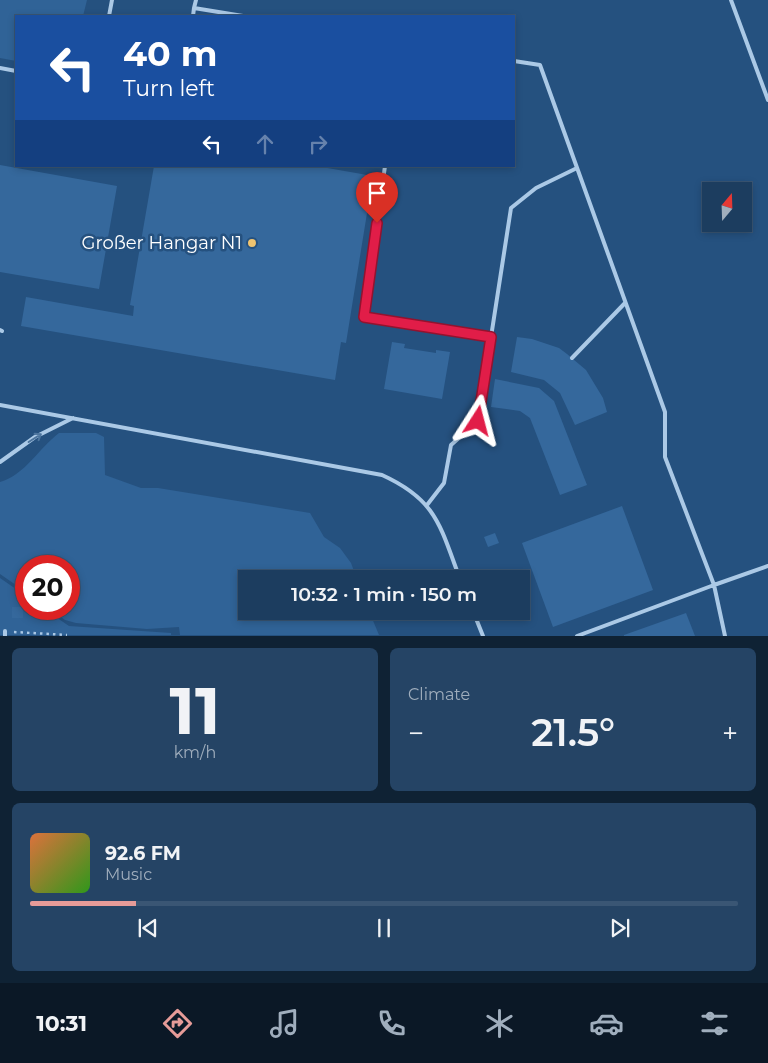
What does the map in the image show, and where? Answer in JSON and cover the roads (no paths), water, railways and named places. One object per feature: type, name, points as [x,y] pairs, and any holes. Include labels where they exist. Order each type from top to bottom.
[{"type":"lane","points":[[109,15],[112,0]]},
{"type":"lane","points":[[193,15],[196,0]]},
{"type":"lane","points":[[731,0],[768,100]]},
{"type":"lane","points":[[194,8],[237,15]]},
{"type":"lane","points":[[515,61],[540,66],[664,412],[665,457],[714,585],[725,636]]},
{"type":"lane","points":[[0,68],[15,71]]},
{"type":"lane","points":[[386,167],[364,317],[491,337]]},
{"type":"lane","points":[[427,505],[444,483],[451,445],[478,421],[511,208],[536,188],[576,168]]},
{"type":"lane","points":[[572,358],[625,303]]},
{"type":"lane","points":[[0,405],[382,475],[406,486],[427,505],[438,521],[457,570]]},
{"type":"lane","points":[[0,462],[35,437],[73,418]]},
{"type":"lane","points":[[577,636],[768,566]]},
{"type":"lane","points":[[476,620],[481,636]]},
{"type":"place","name":"Großer Hangar N1","points":[[252,243]]}]
